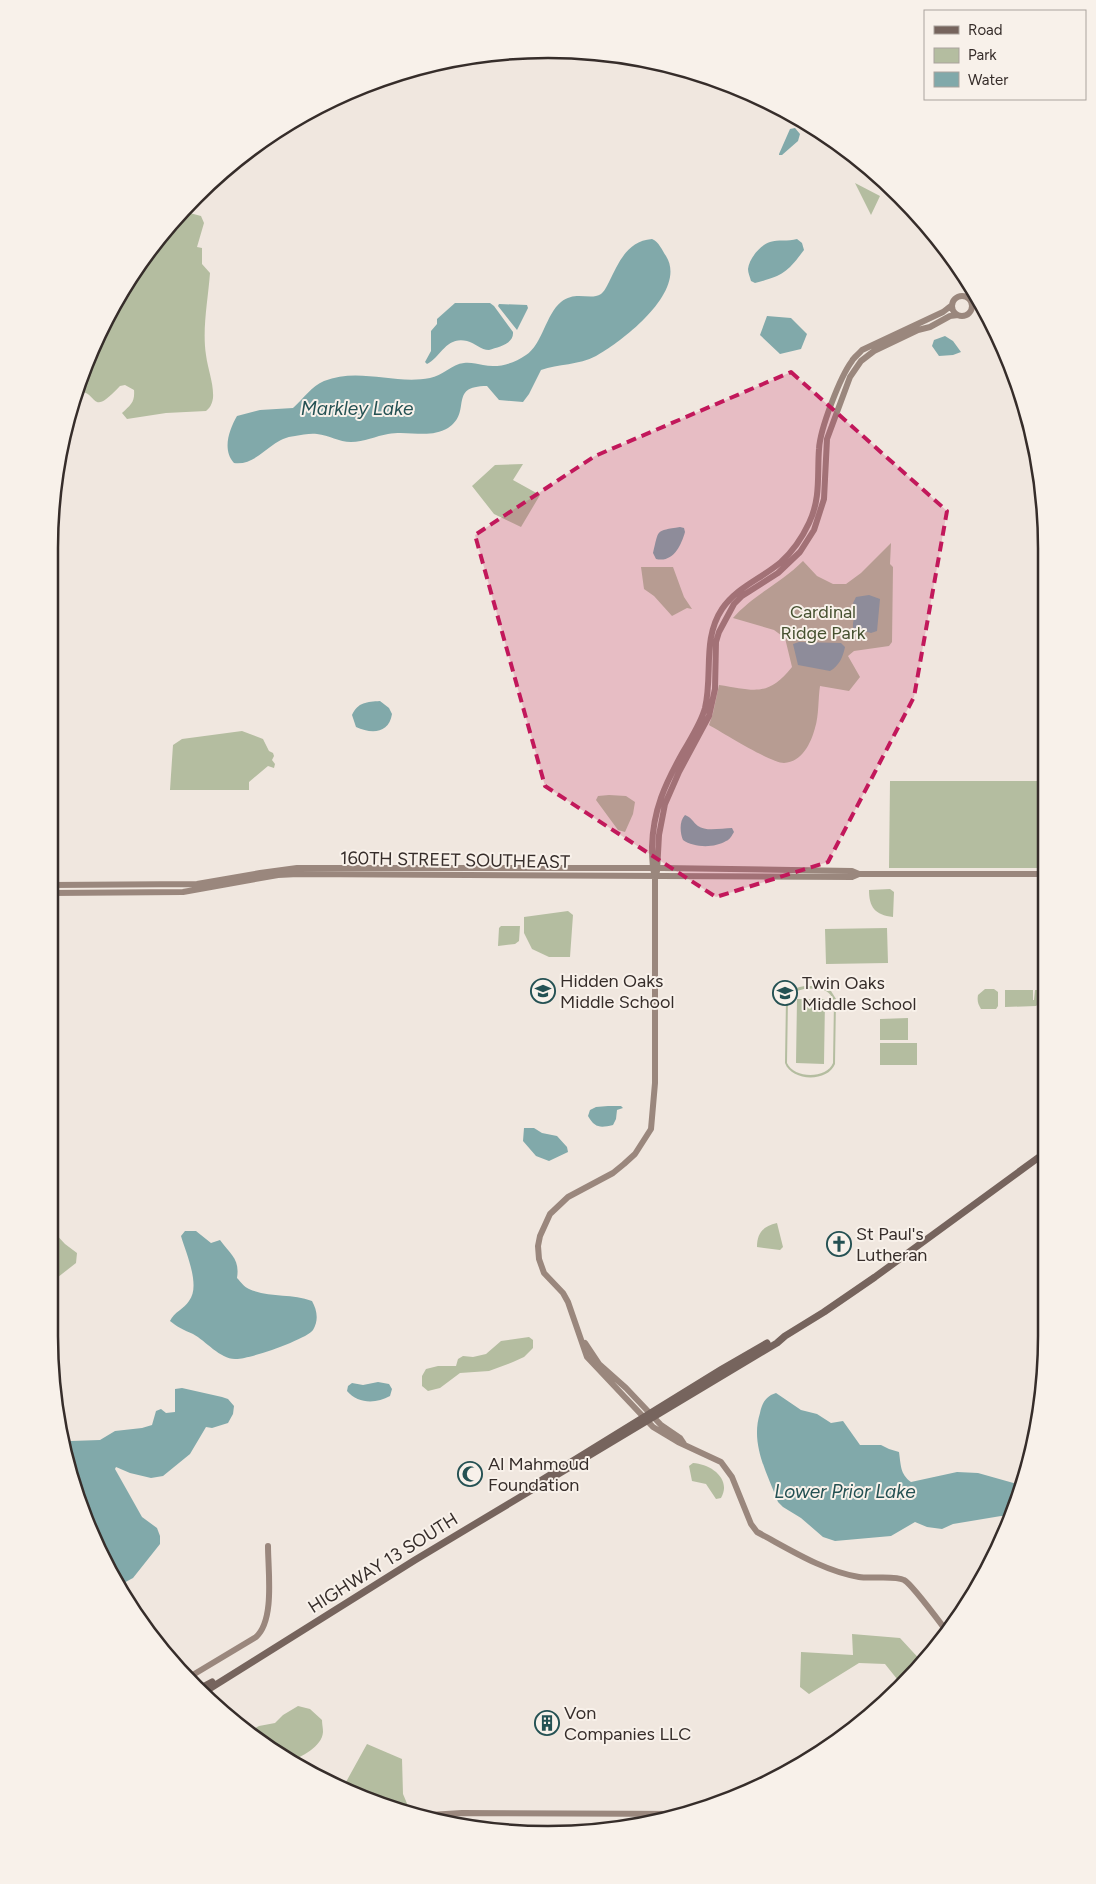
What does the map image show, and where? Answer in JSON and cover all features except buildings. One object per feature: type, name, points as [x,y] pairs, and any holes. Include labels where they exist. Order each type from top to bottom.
[{"type":"main road","name":"HIGHWAY 13 SOUTH","points":[[208,1689],[525,1493],[531,1492],[649,1417],[777,1343],[784,1336],[824,1312],[875,1277],[1038,1158]]},
{"type":"main road","name":"HIGHWAY 13 SOUTH","points":[[204,1686],[256,1658]]},
{"type":"street","points":[[655,868],[664,804],[709,716],[715,689],[716,642],[719,632],[734,604],[742,596],[778,574],[800,552],[814,530],[824,499],[827,439],[850,377],[861,361],[874,351],[918,330],[930,327],[950,316],[968,314],[972,305],[968,298],[958,297],[943,312],[862,350],[852,360],[845,372],[820,440],[819,486],[814,512],[809,524],[798,544],[789,554],[780,563],[732,597],[718,616],[710,638],[705,710],[672,771],[660,798],[655,820],[655,868],[655,1083],[651,1129],[635,1154],[624,1164],[613,1173],[568,1197],[550,1214],[540,1236],[538,1246],[539,1259],[544,1273],[563,1293],[581,1338],[599,1364],[668,1438],[721,1462],[725,1466],[732,1477],[751,1524],[757,1532],[819,1564],[838,1571],[859,1577],[903,1579],[911,1586],[943,1627]]},
{"type":"street","points":[[952,305],[958,315]]},
{"type":"street","name":"160TH STREET SOUTHEAST","points":[[58,885],[197,884],[260,872],[297,868],[655,868],[852,871],[859,874],[1038,874]]},
{"type":"street","name":"160TH STREET SOUTHEAST","points":[[58,893],[184,892],[278,875],[298,874],[852,877],[859,874]]},
{"type":"street","points":[[193,1674],[263,1631],[268,1614],[268,1546]]},
{"type":"street","points":[[440,1814],[658,1814]]},
{"type":"highlighted area","points":[[791,372],[947,511],[914,697],[828,862],[716,897],[545,786],[475,535],[595,456]]},
{"type":"green space","points":[[855,183],[880,196],[871,215]]},
{"type":"green space","points":[[190,213],[201,216],[204,223],[197,247],[202,248],[202,264],[210,273],[205,345],[213,387],[213,398],[210,407],[206,411],[166,413],[127,419],[122,413],[132,403],[134,390],[125,385],[120,386],[110,396],[99,402],[83,392],[95,360],[108,331],[140,275],[159,249]]},
{"type":"green space","points":[[523,464],[513,480],[540,495],[521,527],[494,514],[472,486],[495,465]]},
{"type":"green space","name":"Cardinal Ridge Park","points":[[891,543],[890,564],[893,567],[892,642],[889,646],[854,651],[848,656],[860,677],[849,691],[820,686],[815,728],[811,740],[801,755],[790,762],[778,762],[735,741],[709,725],[719,685],[759,690],[775,684],[792,667],[785,638],[774,630],[733,618],[741,610],[803,561],[817,576],[833,584],[846,584],[861,573]]},
{"type":"green space","points":[[641,567],[673,567],[684,597],[692,609],[687,608],[672,616],[654,596],[644,589]]},
{"type":"green space","points":[[242,731],[263,739],[269,751],[273,753],[272,760],[275,764],[274,768],[268,766],[249,782],[249,790],[170,790],[173,745],[182,739]]},
{"type":"green space","points":[[890,781],[1038,781],[1038,868],[889,868]]},
{"type":"green space","points":[[598,796],[626,796],[635,802],[633,814],[625,832],[618,830],[596,800]]},
{"type":"green space","points":[[890,889],[894,892],[893,917],[877,912],[869,896],[869,890]]},
{"type":"green space","points":[[568,911],[573,915],[570,957],[549,957],[532,949],[524,933],[524,917]]},
{"type":"green space","points":[[501,926],[520,926],[519,941],[515,944],[498,946],[499,928]]},
{"type":"green space","points":[[887,928],[888,963],[826,964],[825,929]]},
{"type":"green space","points":[[820,986],[831,991],[836,999],[835,1064],[831,1070],[818,1077],[802,1076],[795,1074],[785,1063],[786,998],[796,988]],"holes":[[[804,989],[822,989],[829,993],[834,1001],[833,1063],[824,1072],[810,1075],[796,1072],[787,1063],[788,1000],[793,992]]]},
{"type":"green space","points":[[985,989],[994,989],[998,992],[998,1006],[996,1009],[981,1009],[978,995]]},
{"type":"green space","points":[[1005,990],[1033,990],[1034,1000],[1035,990],[1038,990],[1038,1004],[1036,1006],[1005,1007]]},
{"type":"green space","points":[[797,999],[825,999],[824,1064],[796,1063]]},
{"type":"green space","points":[[908,1018],[908,1040],[880,1040],[880,1019]]},
{"type":"green space","points":[[880,1043],[917,1043],[917,1065],[880,1065]]},
{"type":"green space","points":[[777,1223],[783,1247],[780,1250],[757,1247],[758,1237],[762,1230]]},
{"type":"green space","points":[[58,1236],[77,1253],[76,1263],[58,1277]]},
{"type":"green space","points":[[529,1337],[533,1340],[533,1348],[524,1357],[489,1371],[460,1373],[440,1388],[428,1391],[422,1386],[422,1376],[426,1369],[438,1366],[456,1366],[458,1359],[463,1356],[473,1357],[486,1354],[501,1341]]},
{"type":"green space","points":[[693,1463],[707,1466],[722,1479],[724,1491],[721,1498],[716,1499],[706,1484],[692,1481],[689,1466]]},
{"type":"green space","points":[[852,1634],[900,1638],[918,1658],[898,1680],[885,1664],[859,1663],[809,1694],[800,1687],[801,1652],[853,1655]]},
{"type":"green space","points":[[298,1706],[310,1709],[322,1720],[322,1737],[315,1747],[298,1758],[254,1729],[275,1723],[283,1715]]},
{"type":"green space","points":[[367,1744],[402,1759],[403,1794],[408,1806],[360,1789],[346,1782]]},
{"type":"water","points":[[795,128],[800,134],[798,141],[782,155],[779,155],[790,129]]},
{"type":"water","name":"Markley Lake","points":[[652,239],[666,256],[670,270],[668,284],[661,299],[636,327],[608,349],[583,361],[541,370],[523,402],[499,400],[487,386],[475,387],[468,390],[464,395],[459,415],[455,422],[441,431],[426,434],[396,433],[351,442],[321,435],[306,434],[278,441],[258,456],[243,463],[234,463],[230,458],[228,440],[231,427],[237,416],[260,410],[293,408],[312,389],[324,381],[350,376],[417,380],[434,377],[455,365],[469,363],[500,366],[521,358],[536,344],[551,314],[561,302],[567,298],[577,296],[592,297],[601,294],[616,267],[630,248],[643,241]]},
{"type":"water","points":[[797,239],[802,243],[804,250],[788,269],[772,278],[755,283],[751,281],[748,270],[749,265],[759,249],[773,241]]},
{"type":"water","points":[[455,303],[490,303],[513,332],[513,336],[505,344],[489,350],[460,340],[449,344],[427,364],[425,362],[431,351],[431,331],[437,324],[437,319]]},
{"type":"water","points":[[499,304],[527,305],[528,308],[517,330],[498,306]]},
{"type":"water","points":[[767,316],[791,318],[807,334],[801,349],[780,354],[760,335]]},
{"type":"water","points":[[945,336],[953,341],[961,352],[953,355],[939,356],[932,346],[934,340]]},
{"type":"water","points":[[680,527],[684,528],[685,532],[679,548],[672,556],[662,560],[656,559],[653,553],[659,532]]},
{"type":"water","points":[[869,595],[880,599],[877,631],[871,633],[853,628],[856,609],[853,603],[856,597]]},
{"type":"water","points":[[799,642],[841,643],[845,647],[840,661],[830,671],[798,665],[793,644]]},
{"type":"water","points":[[380,701],[389,708],[392,714],[387,725],[378,731],[368,731],[356,727],[352,715],[357,707],[367,702]]},
{"type":"water","points":[[685,815],[701,828],[732,828],[734,832],[729,840],[716,845],[693,845],[683,840],[682,837],[681,824]]},
{"type":"water","points":[[621,1106],[623,1108],[617,1110],[613,1125],[601,1127],[593,1123],[588,1116],[590,1110],[596,1107]]},
{"type":"water","points":[[524,1128],[534,1128],[542,1133],[557,1136],[567,1147],[568,1152],[549,1161],[536,1156],[523,1141]]},
{"type":"water","points":[[185,1231],[196,1231],[211,1243],[220,1240],[236,1262],[237,1278],[247,1288],[264,1294],[296,1297],[312,1301],[317,1315],[313,1330],[277,1348],[235,1359],[224,1356],[198,1337],[170,1321],[189,1301],[194,1287],[191,1269],[181,1236]]},
{"type":"water","points":[[378,1382],[389,1384],[392,1389],[390,1396],[385,1399],[367,1401],[356,1398],[347,1391],[348,1386],[352,1383],[363,1385]]},
{"type":"water","points":[[182,1388],[228,1399],[234,1406],[233,1414],[228,1423],[212,1428],[206,1427],[190,1454],[163,1476],[151,1478],[130,1473],[116,1467],[115,1469],[142,1517],[157,1528],[160,1536],[160,1544],[133,1578],[124,1583],[95,1524],[74,1463],[69,1441],[100,1440],[115,1431],[152,1425],[156,1411],[161,1409],[166,1413],[175,1412],[175,1389]]},
{"type":"water","name":"Lower Prior Lake","points":[[776,1393],[801,1410],[817,1414],[831,1423],[843,1421],[860,1445],[881,1445],[899,1452],[903,1472],[911,1482],[957,1472],[978,1473],[1015,1484],[1004,1516],[953,1524],[942,1529],[927,1527],[915,1522],[891,1536],[835,1541],[823,1537],[778,1502],[765,1469],[758,1447],[757,1425],[762,1406],[770,1396]]},
{"type":"place","name":"Hidden Oaks Middle School","points":[[543,991]]},
{"type":"place","name":"Twin Oaks Middle School","points":[[785,993]]},
{"type":"place","name":"St Paul's Lutheran","points":[[839,1244]]},
{"type":"place","name":"Al Mahmoud Foundation","points":[[470,1474]]},
{"type":"place","name":"Von Companies LLC","points":[[547,1723]]}]
